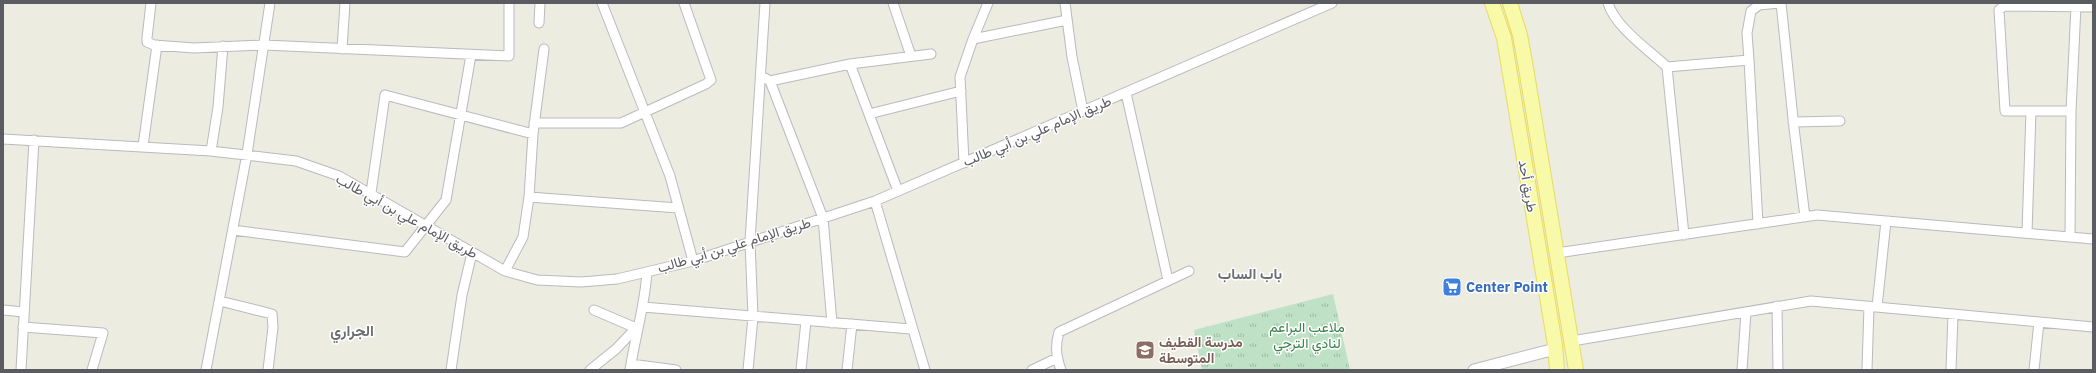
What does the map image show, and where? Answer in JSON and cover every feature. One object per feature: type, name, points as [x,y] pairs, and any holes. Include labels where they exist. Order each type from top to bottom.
[{"type":"main road","name":"طريق أحد","points":[[1492,3],[1504,38],[1555,349],[1557,370]]},
{"type":"main road","name":"طريق أحد","points":[[1510,3],[1520,35],[1525,62],[1539,155],[1576,370]]},
{"type":"street","points":[[151,3],[147,38],[150,44],[194,48],[264,45],[509,56],[509,3]]},
{"type":"street","points":[[206,370],[247,154],[270,3]]},
{"type":"street","points":[[342,49],[345,3]]},
{"type":"street","points":[[539,23],[540,3]]},
{"type":"street","points":[[602,3],[670,176],[693,261]]},
{"type":"street","points":[[534,123],[620,123],[706,84],[711,80],[684,3]]},
{"type":"street","points":[[748,370],[753,317],[750,241],[765,3]]},
{"type":"street","points":[[893,3],[911,56]]},
{"type":"street","points":[[964,162],[960,77],[973,39],[988,3]]},
{"type":"street","points":[[1065,3],[1066,20],[1083,111]]},
{"type":"street","name":"طريق الإمام علي بن أبي طالب","points":[[3,139],[211,151],[247,154],[296,161],[339,176],[505,271],[537,280],[581,282],[617,279],[693,261],[750,241],[876,201],[1332,3]]},
{"type":"street","points":[[1608,3],[1610,10],[1627,31],[1667,67],[1684,235]]},
{"type":"street","points":[[1758,224],[1747,33],[1751,11],[1759,5],[1781,3],[1793,122],[1805,217]]},
{"type":"street","points":[[2071,111],[2005,111],[1999,8],[2004,6],[2093,6]]},
{"type":"street","points":[[2070,237],[2071,111],[2076,6]]},
{"type":"street","points":[[973,39],[1066,20]]},
{"type":"street","points":[[143,146],[157,45]]},
{"type":"street","points":[[211,151],[218,107],[223,46]]},
{"type":"street","points":[[505,271],[523,237],[529,197],[534,123],[544,49]]},
{"type":"street","points":[[760,76],[770,81],[850,64],[931,54]]},
{"type":"street","points":[[233,230],[404,252],[424,225],[446,200],[460,115],[472,55]]},
{"type":"street","points":[[1667,67],[1749,60]]},
{"type":"street","points":[[850,64],[898,191]]},
{"type":"street","points":[[770,81],[823,218],[832,323]]},
{"type":"street","points":[[869,114],[961,91]]},
{"type":"street","points":[[1126,93],[1168,280]]},
{"type":"street","points":[[371,193],[384,95],[533,134]]},
{"type":"street","points":[[2027,234],[2031,111]]},
{"type":"street","points":[[1793,122],[1840,121]]},
{"type":"street","points":[[21,370],[34,140]]},
{"type":"street","points":[[529,197],[678,208]]},
{"type":"street","points":[[876,201],[911,329],[925,370]]},
{"type":"street","points":[[1557,253],[1817,215],[2093,239]]},
{"type":"street","points":[[1867,370],[1873,307],[1886,221]]},
{"type":"street","points":[[451,370],[462,295],[472,253]]},
{"type":"street","points":[[1061,370],[1055,345],[1059,332],[1189,271]]},
{"type":"street","points":[[647,272],[643,307],[636,328],[630,367],[676,370]]},
{"type":"street","points":[[220,301],[272,314],[273,327],[268,370]]},
{"type":"street","points":[[1572,341],[1811,301],[2093,327]]},
{"type":"street","points":[[1778,306],[1778,370]]},
{"type":"street","points":[[643,307],[911,329]]},
{"type":"street","points":[[3,310],[24,312]]},
{"type":"street","points":[[594,310],[636,328]]},
{"type":"street","points":[[1742,370],[1746,312]]},
{"type":"street","points":[[1951,370],[1953,314]]},
{"type":"street","points":[[802,370],[806,321]]},
{"type":"street","points":[[2034,370],[2039,322]]},
{"type":"street","points":[[847,370],[852,324]]},
{"type":"street","points":[[23,327],[103,333],[92,370]]},
{"type":"street","points":[[590,370],[616,349],[636,328]]},
{"type":"street","points":[[1474,370],[1555,349]]},
{"type":"street","points":[[1032,370],[1057,358]]},
{"type":"green space","name":"ملاعب البراعم لنادي الترجي","points":[[1333,294],[1350,370],[1202,370],[1194,330]]},
{"type":"place","name":"Center Point","points":[[1452,287]]},
{"type":"place","name":"مدرسة القطيف المتوسطة","points":[[1145,350]]},
{"type":"district","name":"باب الساب","points":[[1250,274]]},
{"type":"district","name":"الجراري","points":[[352,331]]}]
